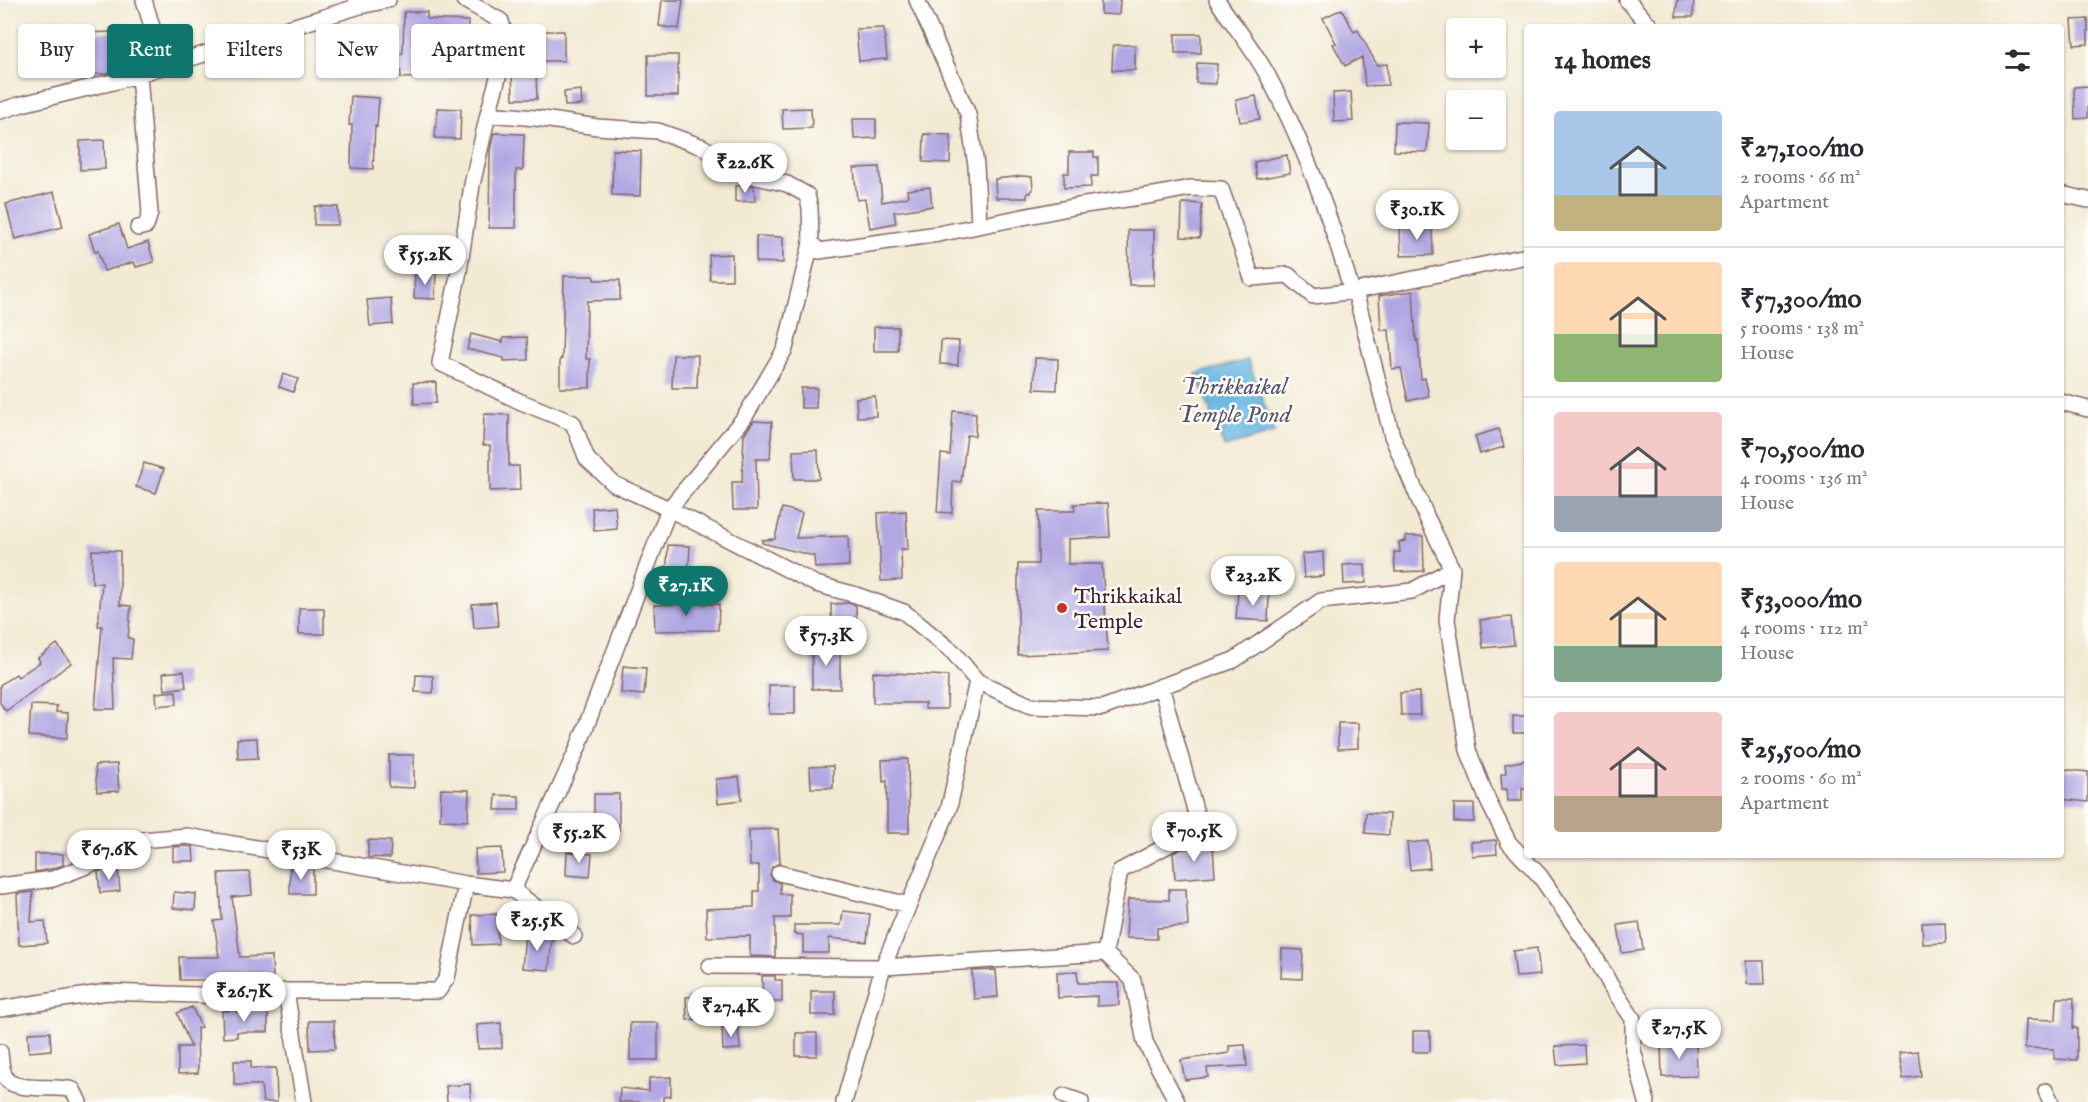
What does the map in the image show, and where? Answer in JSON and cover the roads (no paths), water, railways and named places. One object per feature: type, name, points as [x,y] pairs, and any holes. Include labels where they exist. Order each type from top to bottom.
[{"type":"street","points":[[144,0],[151,24]]},
{"type":"street","points":[[193,57],[358,3],[388,0]]},
{"type":"street","points":[[464,0],[501,21],[507,45],[472,185],[459,271],[440,363],[519,401],[573,423],[587,459],[614,484],[669,509],[816,584],[904,612],[953,652],[977,681],[1031,706],[1102,708],[1234,660],[1321,601],[1412,591],[1452,569]]},
{"type":"street","points":[[918,0],[968,114],[976,165],[979,225]]},
{"type":"street","points":[[1217,0],[1269,77],[1303,149],[1332,223],[1351,288],[1355,291],[1392,436],[1427,518],[1452,569],[1447,620],[1468,750],[1488,801],[1509,843],[1540,876],[1592,951],[1611,986],[1633,1019],[1633,1050],[1647,1102]]},
{"type":"street","points":[[1627,0],[1648,24]]},
{"type":"street","points":[[0,111],[127,78]]},
{"type":"street","points":[[138,228],[146,226],[150,213],[139,78]]},
{"type":"street","points":[[488,114],[658,132],[703,147],[740,173],[787,184],[807,195],[810,208],[811,243],[785,349],[744,418],[669,509],[577,750],[513,890]]},
{"type":"street","points":[[811,243],[819,251],[938,234],[1190,188],[1221,189],[1252,278],[1288,275],[1313,296],[1355,291],[1524,257]]},
{"type":"street","points":[[2064,195],[2088,200]]},
{"type":"street","points":[[2064,403],[2088,408]]},
{"type":"street","points":[[844,1102],[883,967],[949,808],[977,681]]},
{"type":"street","points":[[1105,953],[1120,871],[1200,828],[1161,687]]},
{"type":"street","points":[[0,900],[0,886],[53,879],[141,840],[187,836],[513,890],[574,936]]},
{"type":"street","points":[[779,873],[909,905]]},
{"type":"street","points":[[0,1009],[107,992],[226,996],[286,991],[438,991],[447,978],[466,884]]},
{"type":"street","points":[[710,966],[883,967],[1105,953],[1133,980],[1145,1042],[1177,1102]]},
{"type":"street","points":[[286,991],[304,1102]]},
{"type":"street","points":[[0,1052],[2,1069],[7,1080],[16,1085],[62,1087],[73,1090],[79,1102]]},
{"type":"street","points":[[1064,1096],[1081,1102]]},
{"type":"water","name":"Thrikkaikal Temple Pond","points":[[1248,360],[1275,433],[1224,447],[1196,374]]},
{"type":"place","name":"Thrikkaikal Temple","points":[[1062,608]]}]
